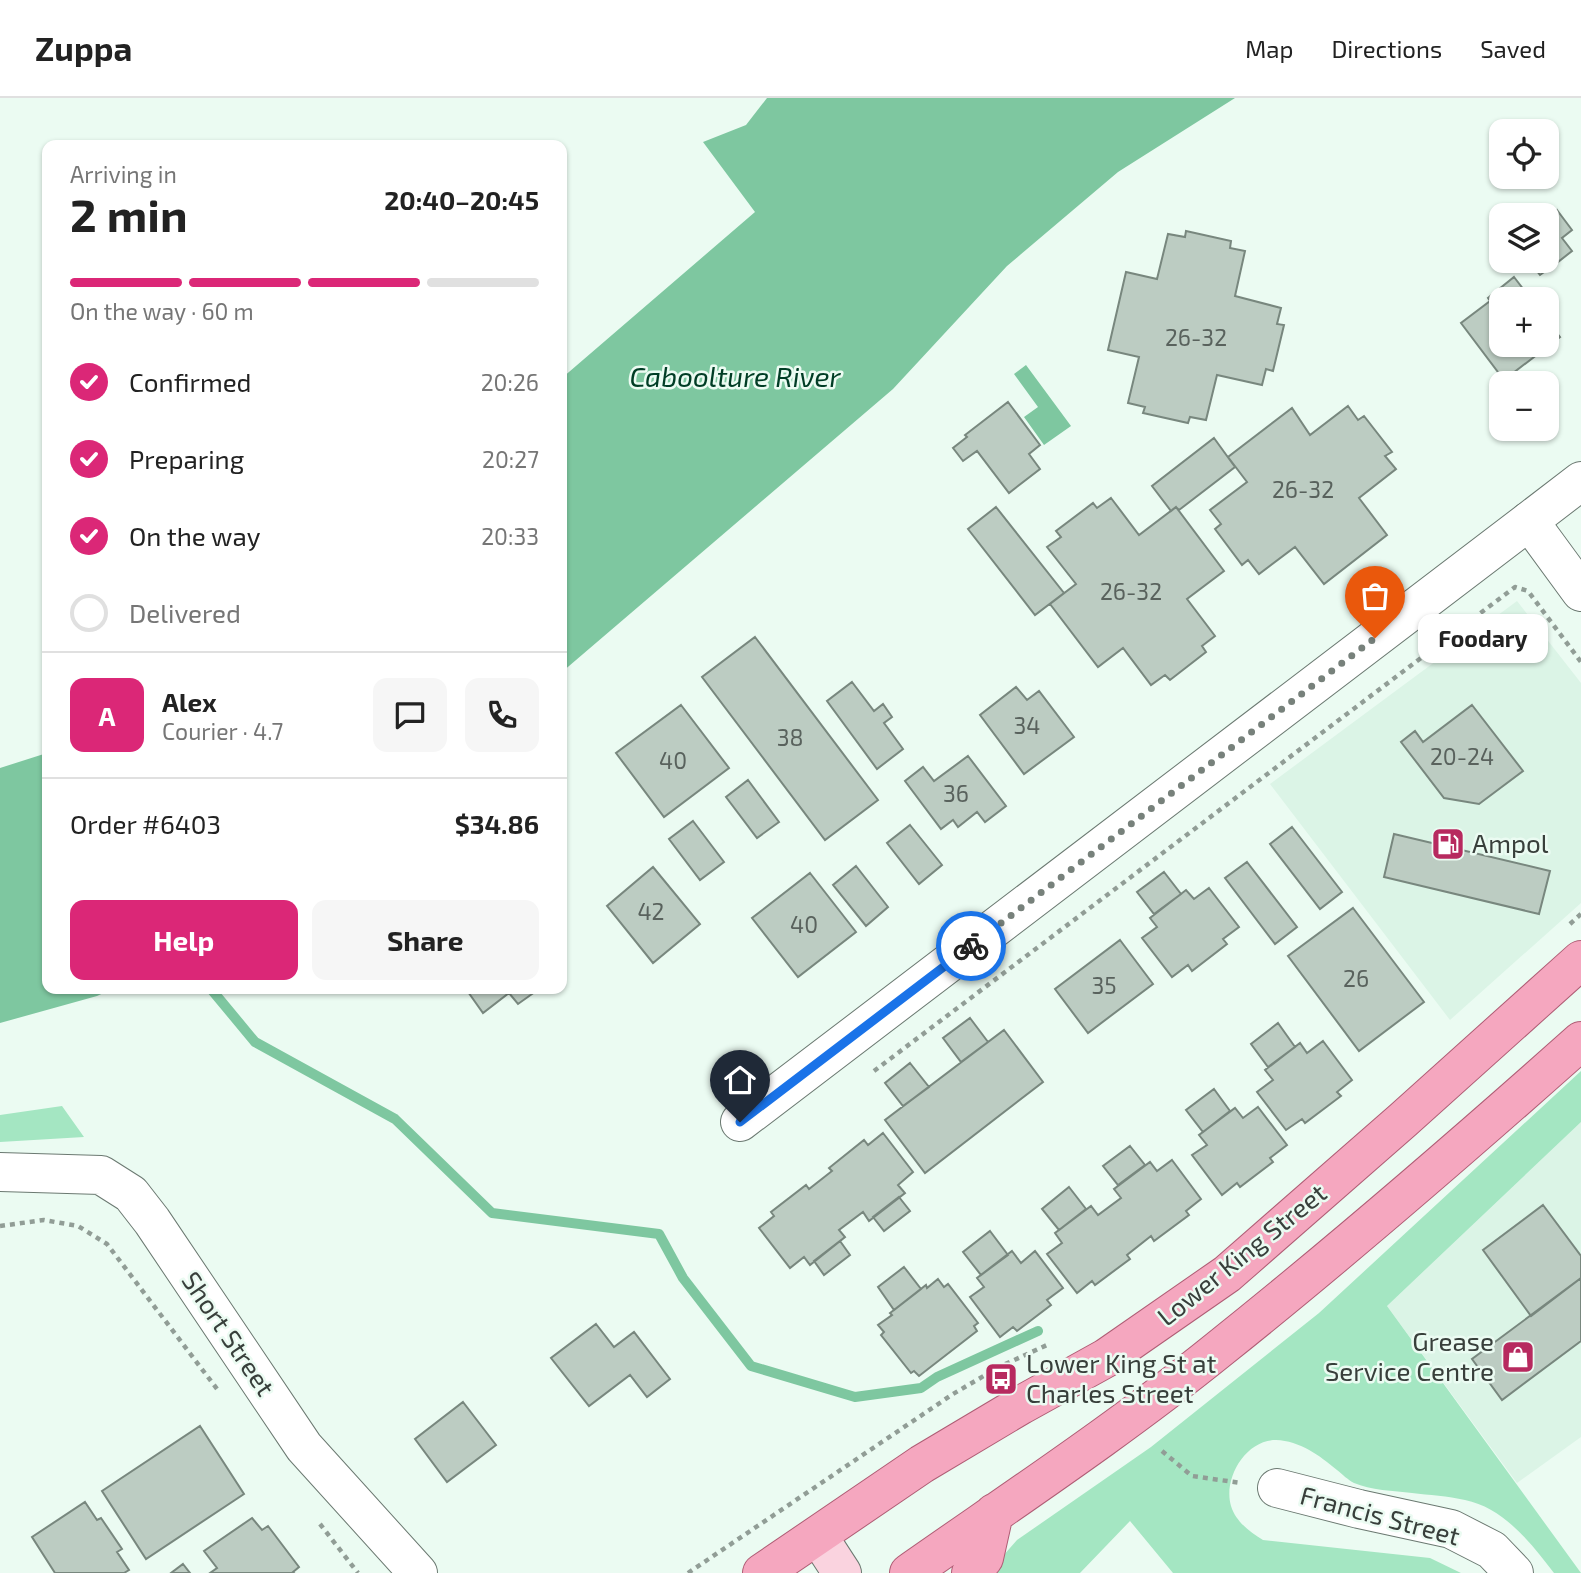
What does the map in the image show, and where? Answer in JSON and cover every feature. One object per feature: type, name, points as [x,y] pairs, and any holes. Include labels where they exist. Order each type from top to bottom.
[{"type":"main road","name":"Lower King Street","points":[[772,1570],[922,1464],[1106,1358],[1227,1274],[1403,1120],[1571,946]]},
{"type":"main road","points":[[909,1573],[1127,1420],[1217,1351],[1461,1148],[1581,1041]]},
{"type":"main road","points":[[971,1573],[984,1558],[994,1513]]},
{"type":"main road","points":[[817,1536],[842,1573]]},
{"type":"street","points":[[740,1122],[1581,481]]},
{"type":"street","points":[[1529,521],[1581,592]]},
{"type":"street","name":"Short Street","points":[[0,1172],[101,1175],[131,1194],[304,1447],[418,1573]]},
{"type":"street","name":"Francis Street","points":[[1277,1488],[1451,1529],[1492,1550],[1514,1573]]},
{"type":"path","points":[[874,1071],[1515,587],[1528,591],[1581,662]]},
{"type":"path","points":[[1571,946],[1581,914]]},
{"type":"path","points":[[0,1226],[44,1220],[78,1226],[107,1244],[224,1398]]},
{"type":"path","points":[[688,1573],[953,1394],[999,1367],[1057,1341]]},
{"type":"path","points":[[1162,1451],[1192,1476],[1277,1488]]},
{"type":"path","points":[[316,1518],[358,1573]]},
{"type":"shaded area","name":"Ampol","points":[[1517,601],[1581,683],[1581,903],[1450,1020],[1270,784]]},
{"type":"shaded area","points":[[1581,1071],[1581,1122],[1387,1306],[1581,1573],[1554,1573],[1516,1528],[1479,1504],[1360,1485],[1309,1450],[1276,1440],[1265,1442],[1246,1454],[1230,1484],[1229,1495],[1233,1512],[1253,1534],[1263,1540],[1430,1558],[1461,1573],[1173,1573],[1130,1521],[1080,1573],[988,1573],[1017,1540],[1151,1447],[1319,1313]]},
{"type":"shaded area","points":[[62,1106],[84,1137],[0,1142],[0,1115]]},
{"type":"shaded area","points":[[1581,1122],[1581,1437],[1517,1483],[1387,1306]]},
{"type":"water","name":"Caboolture River","points":[[767,98],[1235,98],[1118,172],[1007,266],[893,389],[567,668],[567,374],[755,212],[703,142],[746,125]]},
{"type":"water","points":[[1026,365],[1071,426],[1044,445],[1024,417],[1038,407],[1014,374]]},
{"type":"water","points":[[42,755],[42,994],[101,994],[0,1023],[0,768]]},
{"type":"building","points":[[1559,213],[1572,230],[1562,238],[1572,251],[1559,261]]},
{"type":"building","points":[[1186,231],[1231,241],[1230,248],[1245,251],[1235,296],[1281,308],[1277,324],[1284,325],[1273,371],[1266,369],[1262,385],[1217,375],[1206,420],[1190,417],[1188,423],[1143,413],[1145,407],[1128,403],[1139,357],[1108,350],[1126,272],[1157,279],[1168,234],[1185,237]]},
{"type":"building","points":[[1514,277],[1522,287],[1502,287]]},
{"type":"building","points":[[1489,302],[1489,357],[1534,357],[1516,371],[1497,371],[1461,323]]},
{"type":"building","points":[[1008,402],[1040,445],[1029,454],[1040,469],[1009,493],[977,451],[963,461],[953,448],[967,437],[965,435]]},
{"type":"building","points":[[1348,406],[1358,420],[1364,416],[1392,452],[1385,456],[1396,469],[1359,498],[1387,535],[1324,584],[1295,547],[1259,574],[1248,560],[1242,565],[1215,529],[1221,524],[1210,510],[1247,482],[1228,457],[1292,408],[1310,435]]},
{"type":"building","points":[[1214,438],[1235,467],[1179,510],[1176,507],[1171,511],[1152,486]]},
{"type":"building","points":[[1111,498],[1139,535],[1176,507],[1224,571],[1187,599],[1215,636],[1202,646],[1206,652],[1170,680],[1165,675],[1151,685],[1123,648],[1098,667],[1050,604],[1076,584],[1047,547],[1061,537],[1056,531],[1093,503],[1097,508]]},
{"type":"building","points":[[996,507],[1064,593],[1035,615],[968,529]]},
{"type":"building","points":[[755,637],[878,800],[825,840],[702,677]]},
{"type":"building","points":[[852,682],[874,711],[883,704],[892,717],[884,723],[903,749],[877,769],[827,701]]},
{"type":"building","points":[[1016,687],[1027,700],[1039,691],[1074,737],[1024,774],[980,715]]},
{"type":"building","points":[[681,705],[729,768],[664,817],[616,753]]},
{"type":"building","points":[[1472,705],[1523,771],[1479,804],[1444,798],[1401,742],[1415,731],[1423,742]]},
{"type":"building","points":[[968,756],[1006,806],[985,822],[977,812],[958,827],[953,820],[941,829],[905,781],[923,767],[934,781]]},
{"type":"building","points":[[748,780],[779,822],[757,838],[726,797]]},
{"type":"building","points":[[693,821],[724,862],[700,880],[669,839]]},
{"type":"building","points":[[910,825],[942,865],[919,884],[887,843]]},
{"type":"building","points":[[1292,827],[1342,892],[1320,909],[1270,844]]},
{"type":"building","points":[[1394,834],[1550,871],[1539,914],[1384,877]]},
{"type":"building","points":[[1247,862],[1297,927],[1275,944],[1225,878]]},
{"type":"building","points":[[856,866],[888,907],[866,926],[833,885]]},
{"type":"building","points":[[653,867],[700,924],[653,963],[607,906]]},
{"type":"building","points":[[1164,872],[1181,894],[1154,914],[1137,892]]},
{"type":"building","points":[[810,873],[856,932],[798,977],[752,918]]},
{"type":"building","points":[[1209,888],[1239,927],[1223,939],[1227,944],[1192,971],[1188,965],[1172,977],[1142,938],[1157,927],[1150,918],[1186,890],[1194,899]]},
{"type":"building","points":[[1353,908],[1424,1002],[1359,1051],[1288,956]]},
{"type":"building","points":[[1120,940],[1153,984],[1088,1033],[1055,989]]},
{"type":"building","points":[[470,994],[508,994],[483,1013]]},
{"type":"building","points":[[510,994],[532,994],[518,1004]]},
{"type":"building","points":[[970,1018],[988,1042],[961,1062],[943,1038]]},
{"type":"building","points":[[1278,1023],[1295,1047],[1268,1067],[1251,1044]]},
{"type":"building","points":[[1004,1030],[1043,1082],[925,1173],[885,1120]]},
{"type":"building","points":[[1323,1041],[1352,1080],[1337,1092],[1341,1096],[1305,1123],[1302,1119],[1286,1130],[1257,1092],[1273,1080],[1265,1070],[1300,1043],[1307,1053]]},
{"type":"building","points":[[910,1063],[929,1087],[903,1106],[885,1083]]},
{"type":"building","points":[[1214,1089],[1230,1111],[1203,1132],[1186,1110]]},
{"type":"building","points":[[1258,1107],[1287,1145],[1270,1158],[1273,1162],[1240,1187],[1237,1183],[1222,1195],[1192,1155],[1207,1145],[1199,1135],[1235,1108],[1243,1118]]},
{"type":"building","points":[[883,1133],[913,1172],[898,1185],[905,1193],[869,1221],[863,1212],[839,1230],[845,1237],[810,1265],[804,1257],[790,1268],[759,1228],[774,1216],[771,1212],[806,1185],[809,1189],[832,1171],[829,1168],[864,1140],[868,1145]]},
{"type":"building","points":[[1130,1146],[1145,1165],[1118,1185],[1103,1166]]},
{"type":"building","points":[[1172,1160],[1201,1199],[1186,1211],[1189,1215],[1154,1241],[1151,1236],[1127,1255],[1130,1259],[1095,1285],[1092,1281],[1077,1293],[1047,1254],[1062,1243],[1055,1233],[1091,1206],[1098,1215],[1121,1198],[1114,1189],[1150,1162],[1157,1171]]},
{"type":"building","points":[[1069,1187],[1086,1209],[1059,1230],[1042,1209]]},
{"type":"building","points":[[899,1197],[910,1211],[884,1231],[873,1217]]},
{"type":"building","points":[[1543,1205],[1581,1256],[1581,1278],[1531,1316],[1483,1250]]},
{"type":"building","points":[[990,1231],[1008,1255],[981,1275],[963,1252]]},
{"type":"building","points":[[840,1241],[850,1255],[824,1275],[814,1261]]},
{"type":"building","points":[[1012,1251],[1021,1263],[1035,1251],[1063,1288],[1047,1300],[1051,1305],[1017,1331],[1013,1327],[1000,1337],[970,1297],[984,1287],[977,1278]]},
{"type":"building","points":[[904,1267],[921,1289],[894,1310],[878,1287]]},
{"type":"building","points":[[1581,1278],[1581,1341],[1502,1400],[1472,1359]]},
{"type":"building","points":[[938,1279],[944,1287],[948,1284],[978,1323],[974,1326],[977,1331],[919,1376],[914,1371],[911,1373],[881,1335],[884,1332],[878,1325],[926,1285],[927,1288]]},
{"type":"building","points":[[596,1324],[614,1347],[634,1332],[670,1379],[647,1397],[630,1375],[589,1406],[551,1358]]},
{"type":"building","points":[[463,1402],[496,1445],[447,1482],[415,1439]]},
{"type":"building","points":[[200,1426],[244,1494],[146,1559],[102,1491]]},
{"type":"building","points":[[85,1502],[97,1520],[101,1518],[122,1549],[117,1552],[129,1570],[124,1573],[55,1573],[32,1537]]},
{"type":"building","points":[[252,1518],[262,1530],[268,1526],[299,1567],[294,1573],[210,1573],[217,1568],[204,1551]]},
{"type":"building","points":[[183,1564],[190,1573],[171,1573]]},
{"type":"waterway","points":[[215,994],[255,1042],[395,1119],[492,1213],[659,1234],[683,1278],[751,1366],[855,1397],[921,1388],[937,1377],[1038,1331]]},
{"type":"way so far","points":[[971,946],[1375,638]]},
{"type":"place","name":"Foodary","points":[[1375,638]]},
{"type":"place","name":"Ampol","points":[[1448,844]]},
{"type":"place","name":"Grease Service Centre","points":[[1518,1357]]},
{"type":"place","name":"Lower King St at Charles Street","points":[[1001,1379]]},
{"type":"route","points":[[740,1122],[971,946]]}]
